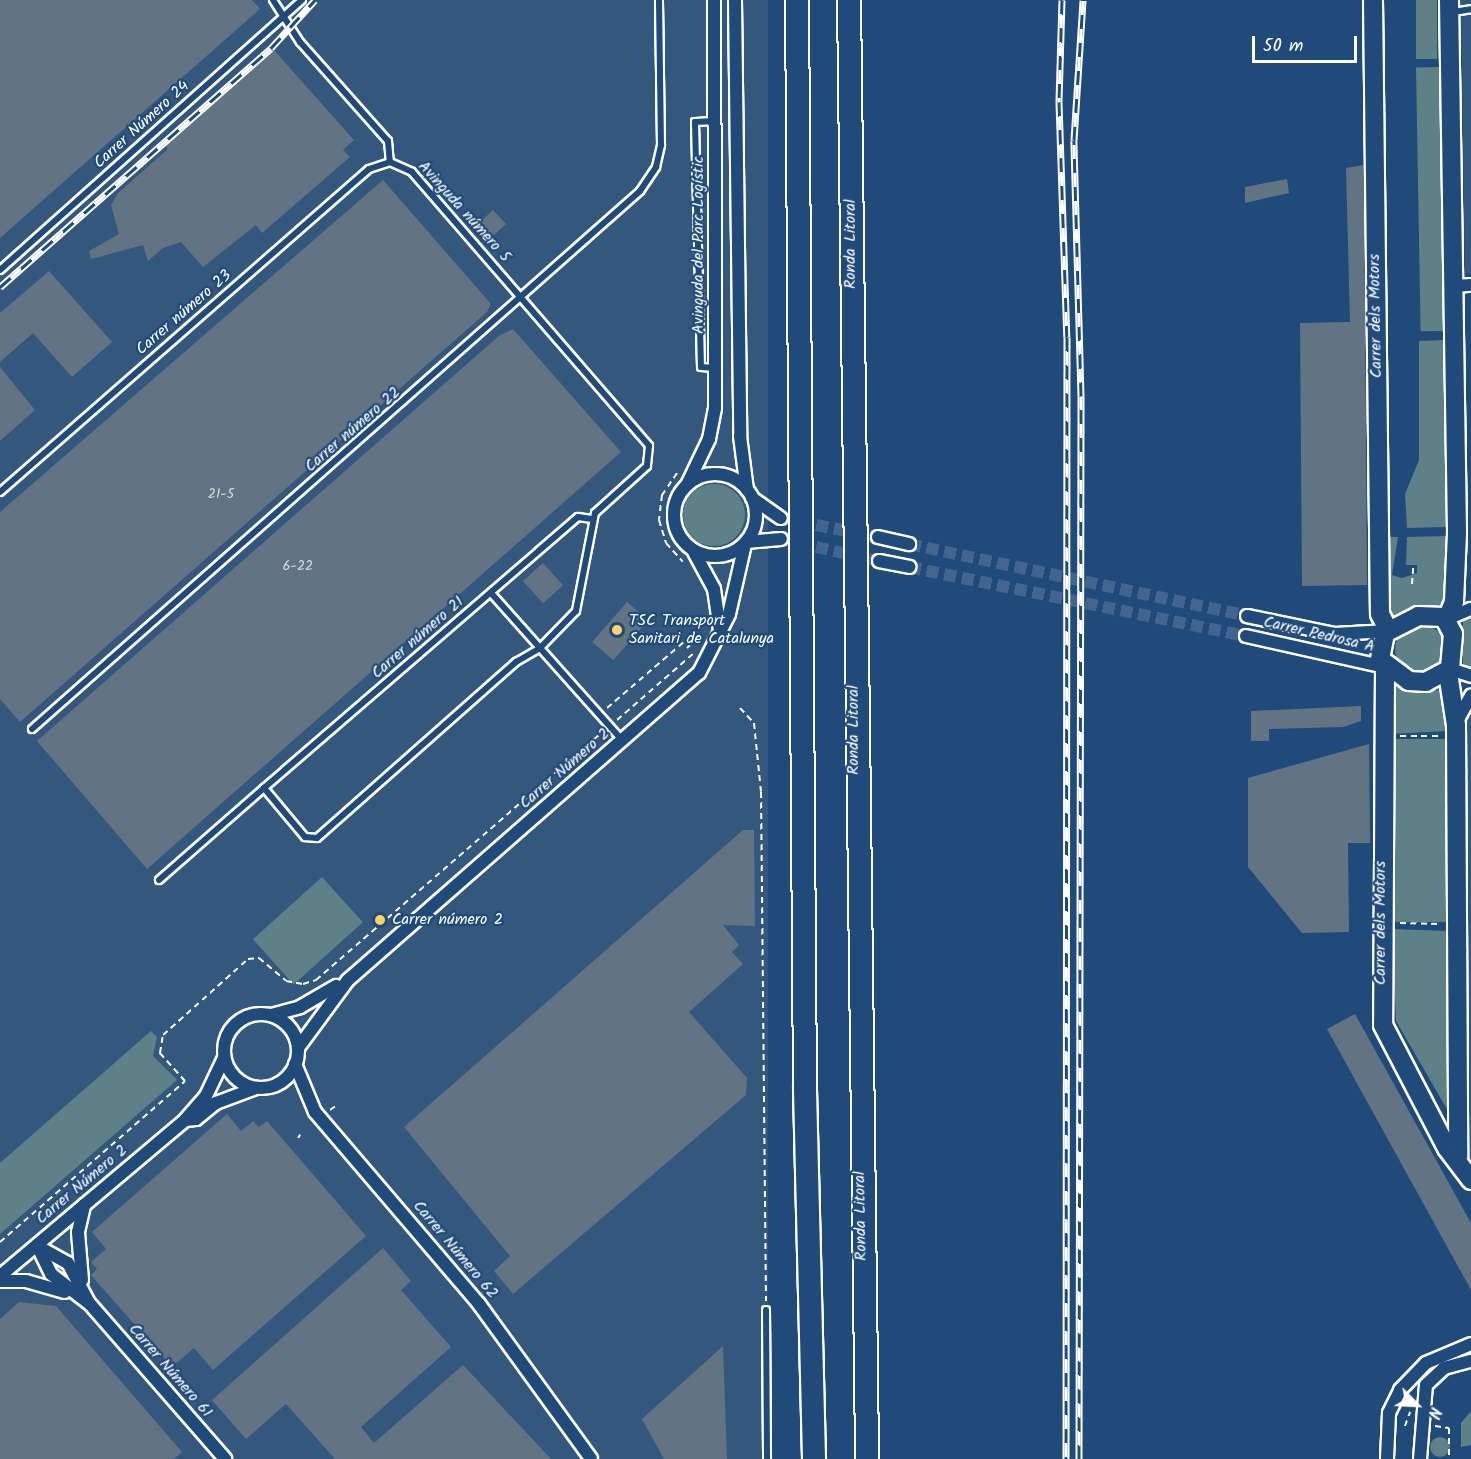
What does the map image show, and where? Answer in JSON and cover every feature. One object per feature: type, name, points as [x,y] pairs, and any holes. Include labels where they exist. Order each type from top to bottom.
[{"type":"highway","points":[[797,0],[805,1090],[814,1459]]},
{"type":"highway","name":"Ronda Litoral","points":[[849,0],[867,1459]]},
{"type":"street","name":"Avinguda del Parc Logístic","points":[[687,485],[714,423],[714,0]]},
{"type":"street","points":[[735,0],[740,436],[754,527],[746,543]]},
{"type":"street","name":"Carrer dels Motors","points":[[1373,0],[1380,614],[1387,630]]},
{"type":"street","points":[[1449,6],[1463,286],[1457,558],[1454,602],[1447,619],[1453,634],[1449,671]]},
{"type":"street","points":[[720,637],[714,589],[674,518],[687,485],[719,475],[781,518]]},
{"type":"street","points":[[878,537],[909,543]]},
{"type":"street","points":[[692,550],[716,557],[746,543],[781,539]]},
{"type":"street","name":"Carrer Número 2","points":[[271,1015],[300,1007],[348,980],[699,673],[720,637],[746,543]]},
{"type":"street","points":[[879,561],[909,567]]},
{"type":"street","points":[[1471,609],[1447,619],[1418,616],[1387,630],[1381,651],[1385,667],[1418,682],[1449,671],[1471,676]]},
{"type":"street","name":"Carrer Pedrosa A","points":[[1247,616],[1335,634],[1387,630]]},
{"type":"street","name":"Carrer Pedrosa A","points":[[1246,636],[1385,667]]},
{"type":"street","name":"Carrer dels Motors","points":[[1385,667],[1380,1004],[1391,1044],[1448,1148],[1458,1157],[1471,1180]]},
{"type":"street","name":"Carrer dels Motors","points":[[1449,671],[1452,730],[1458,1157]]},
{"type":"street","points":[[1452,730],[1471,696]]},
{"type":"street","name":"Carrer Número 2","points":[[297,1048],[348,980]]},
{"type":"street","points":[[250,1015],[271,1015],[290,1027],[297,1048],[295,1064],[279,1083],[256,1087],[236,1078],[224,1058],[226,1038],[235,1023],[250,1015]]},
{"type":"street","name":"Carrer Número 2","points":[[0,1276],[185,1120],[206,1096],[224,1058]]},
{"type":"street","name":"Carrer Número 62","points":[[295,1064],[315,1112],[479,1304],[591,1459]]},
{"type":"street","name":"Carrer Número 2","points":[[185,1120],[196,1119],[216,1103],[256,1087]]},
{"type":"street","name":"Carrer Número 61","points":[[84,1205],[78,1232],[82,1281],[90,1304]]},
{"type":"street","name":"Carrer Número 61","points":[[37,1245],[68,1263],[82,1281]]},
{"type":"street","name":"Carrer Número 61","points":[[37,1245],[51,1274],[90,1304],[225,1459]]},
{"type":"street","name":"Carrer Número 61","points":[[0,1281],[56,1288],[90,1304]]},
{"type":"street","points":[[1387,1459],[1389,1413],[1400,1390],[1426,1363],[1471,1344]]},
{"type":"street","points":[[1420,1459],[1421,1398],[1430,1378],[1471,1361]]},
{"type":"lane","points":[[273,0],[286,15],[300,42],[388,141],[390,162]]},
{"type":"lane","name":"Carrer Número 24","points":[[0,270],[302,0]]},
{"type":"lane","name":"Carrer número 22","points":[[32,729],[522,299],[645,185],[660,155],[659,0]]},
{"type":"lane","points":[[1449,6],[1471,9]]},
{"type":"lane","points":[[715,121],[695,122],[701,367],[715,368]]},
{"type":"lane","name":"Avinguda número 5","points":[[390,162],[412,172],[646,441]]},
{"type":"lane","name":"Carrer número 23","points":[[0,492],[369,169],[390,162]]},
{"type":"lane","name":"Carrer número 21","points":[[159,880],[578,517],[592,519],[647,466],[646,441]]},
{"type":"lane","points":[[264,788],[305,837],[318,838],[516,662],[540,648],[572,617],[578,603],[592,519]]},
{"type":"lane","points":[[491,593],[623,740]]},
{"type":"lane","points":[[766,1310],[767,1459]]},
{"type":"path","points":[[1412,584],[1413,568]]},
{"type":"path","points":[[599,715],[686,640]]},
{"type":"path","points":[[687,648],[690,645]]},
{"type":"path","points":[[740,708],[754,723],[761,792],[766,1310]]},
{"type":"path","points":[[1389,736],[1452,730]]},
{"type":"path","points":[[0,1242],[184,1081],[160,1053],[163,1035],[248,959],[259,958],[294,984],[316,980],[599,735]]},
{"type":"path","name":"Carrer dels Motors","points":[[1390,923],[1448,924]]},
{"type":"path","points":[[328,1112],[337,1105]]},
{"type":"path","points":[[1405,1426],[1412,1412]]},
{"type":"path","points":[[1420,1425],[1449,1428],[1449,1459]]},
{"type":"shaded area","points":[[0,0],[768,0],[768,1459],[0,1459]]},
{"type":"shaded area","points":[[1461,0],[1471,0],[1471,273],[1465,274]]},
{"type":"shaded area","points":[[1471,712],[1471,1180],[1458,1157],[1465,720]]},
{"type":"green space","points":[[1416,0],[1437,0],[1437,59],[1416,59]]},
{"type":"green space","points":[[1416,67],[1439,67],[1444,331],[1421,331]]},
{"type":"green space","points":[[1445,340],[1446,527],[1407,528],[1405,494],[1419,460],[1419,341]]},
{"type":"green space","points":[[714,484],[726,486],[736,493],[743,503],[745,515],[743,527],[736,537],[726,544],[714,546],[702,544],[692,537],[685,527],[683,515],[685,503],[692,493],[702,486]]},
{"type":"green space","points":[[1446,536],[1445,604],[1391,617],[1389,537],[1398,537],[1392,575],[1402,578],[1417,573],[1417,565],[1406,565],[1407,537]]},
{"type":"green space","points":[[1471,616],[1471,671],[1463,664],[1463,621]]},
{"type":"green space","points":[[1415,624],[1425,624],[1438,631],[1445,644],[1445,654],[1438,667],[1425,674],[1415,674],[1406,670],[1399,663],[1395,654],[1395,644],[1399,635],[1406,628]]},
{"type":"green space","points":[[1392,683],[1413,691],[1444,690],[1447,731],[1390,734]]},
{"type":"green space","points":[[1390,739],[1448,739],[1448,922],[1390,922]]},
{"type":"green space","points":[[322,877],[363,922],[294,985],[253,939]]},
{"type":"green space","points":[[1392,929],[1448,931],[1448,1111],[1396,1021]]},
{"type":"green space","points":[[151,1031],[157,1037],[153,1056],[177,1080],[0,1234],[0,1163]]},
{"type":"green space","points":[[1471,1411],[1471,1445],[1461,1447],[1461,1423]]},
{"type":"green space","points":[[1440,1437],[1447,1440],[1450,1447],[1447,1454],[1440,1457],[1433,1454],[1430,1447],[1433,1440]]},
{"type":"building","points":[[0,0],[252,0],[260,9],[0,238]]},
{"type":"building","points":[[273,49],[354,140],[343,150],[350,157],[262,233],[256,225],[203,267],[181,242],[163,248],[148,261],[143,245],[91,259],[89,251],[119,234],[111,205],[118,193],[168,149],[164,144]]},
{"type":"building","points":[[1364,165],[1367,585],[1302,586],[1300,323],[1350,322],[1346,168]]},
{"type":"building","points":[[1287,179],[1289,193],[1245,203],[1245,187]]},
{"type":"building","points":[[383,180],[491,304],[487,312],[20,722],[0,699],[0,512]]},
{"type":"building","points":[[493,210],[506,224],[491,238],[478,224]]},
{"type":"building","points":[[49,271],[112,342],[72,377],[33,333],[0,362],[0,313]]},
{"type":"building","points":[[513,329],[621,452],[147,869],[37,741],[500,335]]},
{"type":"building","points":[[0,367],[35,410],[0,441]]},
{"type":"building","points":[[543,563],[563,585],[543,603],[523,581]]},
{"type":"building","name":"TSC Transport Sanitari de Catalunya","points":[[627,602],[648,620],[613,660],[592,642]]},
{"type":"building","points":[[1361,706],[1361,721],[1343,727],[1269,729],[1269,741],[1251,741],[1251,711]]},
{"type":"building","points":[[1369,744],[1370,843],[1348,843],[1349,932],[1302,933],[1248,867],[1248,778]]},
{"type":"building","points":[[743,830],[754,830],[755,926],[723,925],[739,945],[732,952],[743,964],[689,1012],[747,1078],[746,1095],[513,1294],[494,1271],[510,1256],[404,1127]]},
{"type":"building","points":[[1355,1014],[1471,1223],[1471,1290],[1327,1029]]},
{"type":"building","points":[[227,1114],[241,1131],[253,1121],[259,1127],[267,1121],[366,1236],[213,1370],[194,1348],[172,1367],[91,1275],[97,1269],[91,1262],[106,1249],[92,1232]]},
{"type":"building","points":[[383,1248],[411,1281],[401,1290],[451,1347],[361,1427],[374,1443],[463,1365],[551,1459],[335,1459],[286,1404],[246,1439],[212,1400]]},
{"type":"building","points":[[19,1302],[56,1306],[182,1452],[174,1459],[0,1459],[0,1319]]},
{"type":"building","points":[[723,1346],[727,1459],[664,1459],[642,1419]]},
{"type":"tunnel","points":[[781,518],[878,537]]},
{"type":"tunnel","points":[[781,539],[879,561]]},
{"type":"tunnel","points":[[909,544],[1247,616]]},
{"type":"tunnel","points":[[909,567],[1246,636]]},
{"type":"railway","points":[[0,287],[271,48],[315,0]]},
{"type":"railway","points":[[1062,0],[1059,102],[1067,337],[1066,1459]]},
{"type":"railway","points":[[1079,1459],[1081,396],[1074,140],[1083,0]]},
{"type":"place","name":"TSC Transport Sanitari de Catalunya","points":[[617,630]]},
{"type":"place","name":"Carrer número 2","points":[[380,920]]}]
